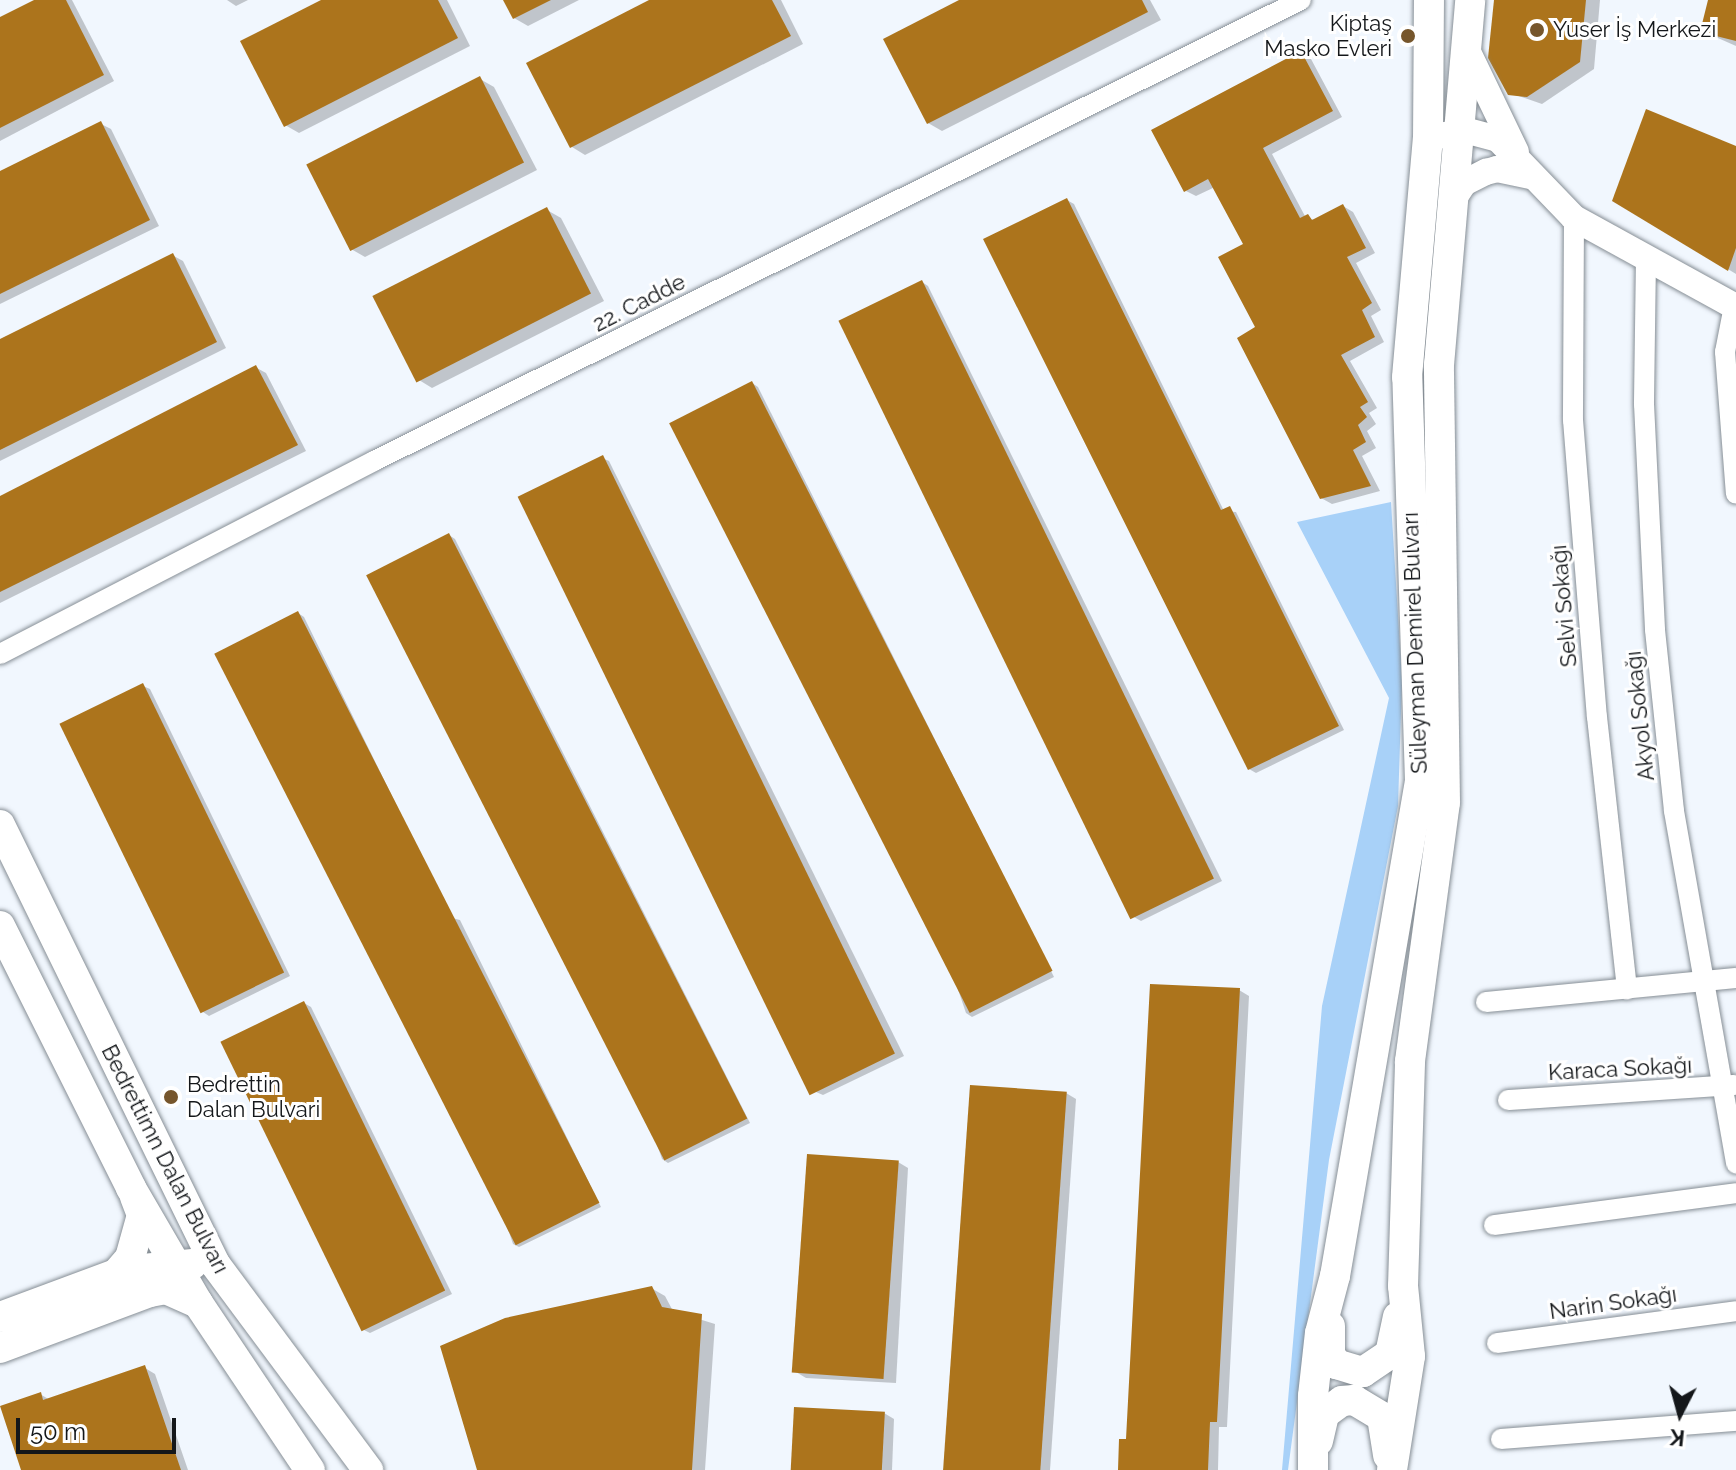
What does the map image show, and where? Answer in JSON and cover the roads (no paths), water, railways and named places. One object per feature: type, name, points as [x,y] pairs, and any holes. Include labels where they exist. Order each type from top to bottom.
[{"type":"main road","name":"Süleyman Demirel Bulvarı","points":[[1314,1470],[1315,1364],[1335,1276],[1420,781],[1407,377],[1428,139],[1429,0]]},
{"type":"main road","name":"Süleyman Demirel Bulvarı","points":[[1390,1470],[1410,1356],[1403,1286],[1410,1061],[1445,803],[1439,365],[1470,0]]},
{"type":"main road","name":"Bedrettimn Dalan Bulvarı","points":[[0,825],[215,1264],[368,1470]]},
{"type":"main road","name":"Bedrettimn Dalan Bulvarı","points":[[0,926],[131,1188],[198,1303],[310,1470]]},
{"type":"main road","points":[[117,1273],[130,1258],[142,1215],[131,1188]]},
{"type":"main road","points":[[0,1317],[117,1273],[177,1264],[215,1264]]},
{"type":"main road","points":[[1335,1276],[1330,1354],[1347,1370],[1363,1372],[1390,1354],[1403,1286]]},
{"type":"main road","points":[[0,1348],[150,1292],[166,1289],[198,1303]]},
{"type":"main road","points":[[1314,1470],[1324,1414],[1342,1401],[1354,1400],[1382,1417],[1390,1470]]},
{"type":"street","name":"22. Cadde","points":[[0,654],[374,461],[1301,0]]},
{"type":"street","points":[[1466,48],[1530,176]]},
{"type":"street","points":[[1428,139],[1460,131],[1498,139],[1530,176],[1574,218],[1735,307],[1725,352],[1736,494]]},
{"type":"street","points":[[1454,198],[1464,183],[1486,172],[1497,169],[1530,176]]},
{"type":"street","name":"Selvi Sokağı","points":[[1574,218],[1573,420],[1597,717],[1627,989]]},
{"type":"street","name":"Akyol Sokağı","points":[[1646,258],[1644,404],[1655,630],[1674,811],[1705,981],[1729,1086],[1736,1164]]},
{"type":"street","points":[[1486,1002],[1736,978]]},
{"type":"street","name":"Karaca Sokağı","points":[[1508,1100],[1729,1086]]},
{"type":"street","points":[[1494,1225],[1736,1193]]},
{"type":"street","name":"Narin Sokağı","points":[[1497,1343],[1736,1311]]},
{"type":"street","points":[[1501,1439],[1736,1421]]},
{"type":"place","name":"Yuser İş Merkezi","points":[[1537,30]]},
{"type":"place","name":"Kiptaş Masko Evleri","points":[[1408,36]]},
{"type":"place","name":"Bedrettin Dalan Bulvari","points":[[171,1097]]}]
